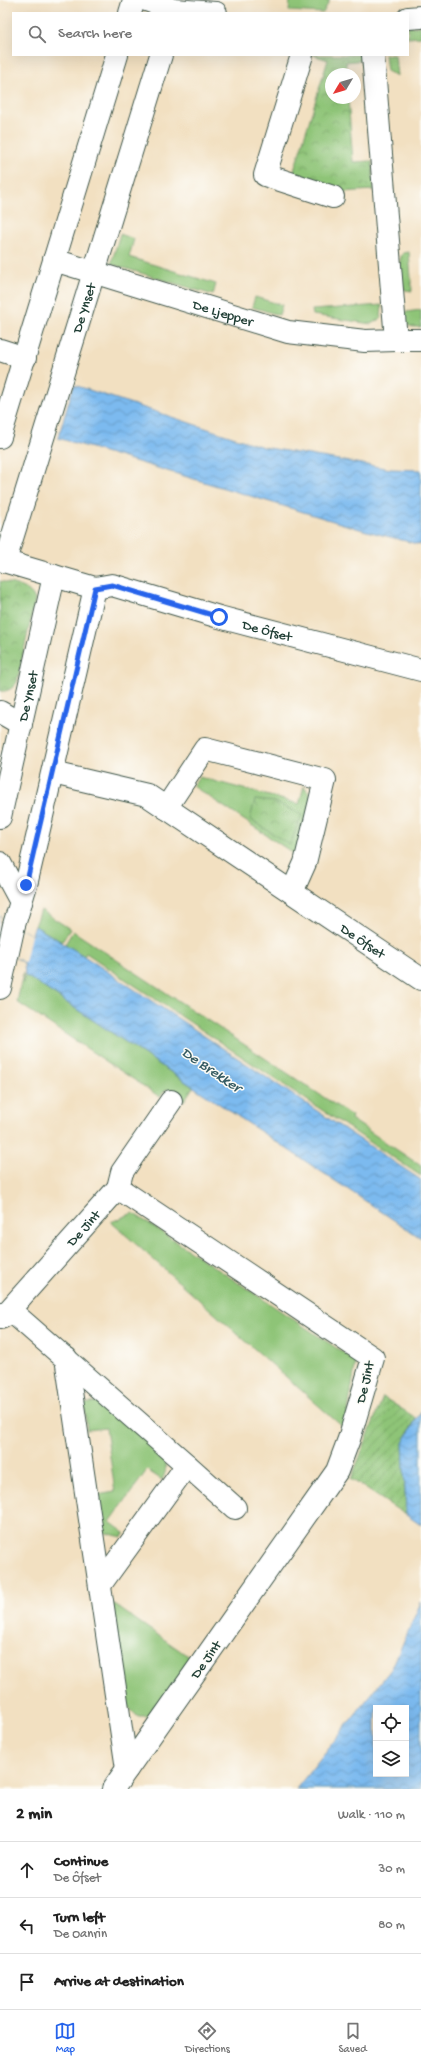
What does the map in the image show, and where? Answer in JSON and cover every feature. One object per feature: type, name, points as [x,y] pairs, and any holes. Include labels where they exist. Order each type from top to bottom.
[{"type":"street","points":[[130,12],[134,0]]},
{"type":"street","points":[[146,0],[174,12]]},
{"type":"street","points":[[409,18],[421,17]]},
{"type":"street","points":[[0,437],[118,56]]},
{"type":"street","name":"De Ynset","points":[[3,560],[161,56]]},
{"type":"street","points":[[302,56],[265,175],[333,197]]},
{"type":"street","points":[[374,56],[396,340]]},
{"type":"street","name":"De Ljepper","points":[[54,260],[288,332],[365,341],[421,340]]},
{"type":"street","points":[[0,350],[25,358]]},
{"type":"street","name":"De Ôfset","points":[[3,560],[95,588],[112,585],[219,617],[421,670]]},
{"type":"street","name":"De Ynset","points":[[0,817],[54,576]]},
{"type":"street","points":[[0,988],[14,924],[23,897],[95,588]]},
{"type":"street","points":[[0,712],[21,724]]},
{"type":"street","points":[[166,808],[205,749],[326,780],[305,862],[292,892]]},
{"type":"street","name":"De Ôfset","points":[[52,773],[147,795],[421,979]]},
{"type":"street","points":[[0,863],[23,897]]},
{"type":"street","points":[[118,1188],[122,1172],[171,1101]]},
{"type":"street","name":"De Jint","points":[[5,1314],[118,1188],[373,1358],[349,1439],[337,1471],[113,1789]]},
{"type":"street","points":[[5,1314],[66,1358],[235,1508]]},
{"type":"street","points":[[66,1358],[128,1768]]},
{"type":"street","points":[[100,1585],[187,1465]]},
{"type":"green space","points":[[290,0],[330,0],[324,12],[289,11]]},
{"type":"green space","points":[[421,26],[421,37],[409,38],[409,27]]},
{"type":"green space","points":[[316,56],[364,56],[364,60],[346,62],[346,68],[326,68],[328,60]]},
{"type":"green space","points":[[385,56],[395,56],[397,76],[387,71]]},
{"type":"green space","points":[[325,70],[325,104],[348,104],[353,162],[372,161],[374,190],[342,192],[292,177]]},
{"type":"green space","points":[[120,234],[134,239],[129,257],[216,284],[213,295],[111,264]]},
{"type":"green space","points":[[409,252],[412,291],[405,290],[403,287],[400,272],[401,256],[403,253]]},
{"type":"green space","points":[[255,297],[282,305],[279,315],[252,307]]},
{"type":"green space","points":[[382,305],[381,318],[371,324],[313,315],[312,310]]},
{"type":"green space","points":[[421,310],[421,327],[410,326],[404,321],[406,312]]},
{"type":"green space","points":[[0,581],[20,586],[30,592],[35,600],[17,682],[10,689],[5,691],[0,691]]},
{"type":"green space","points":[[199,777],[299,804],[304,786],[312,797],[299,857],[193,786]]},
{"type":"green space","points":[[255,800],[275,802],[302,815],[290,845],[250,819]]},
{"type":"green space","points":[[41,910],[70,929],[62,942],[35,926]]},
{"type":"green space","points":[[73,931],[352,1116],[351,1119],[421,1166],[421,1176],[86,953],[84,956],[65,944]]},
{"type":"green space","points":[[23,973],[23,983],[25,975],[193,1087],[184,1101],[166,1089],[160,1097],[17,1002]]},
{"type":"green space","points":[[133,1213],[356,1361],[345,1429],[111,1222]]},
{"type":"green space","points":[[383,1397],[416,1418],[403,1443],[406,1515],[351,1479]]},
{"type":"green space","points":[[101,1401],[153,1446],[165,1464],[165,1472],[162,1480],[147,1470],[110,1522],[125,1533],[122,1537],[102,1532],[97,1495],[115,1492],[106,1428],[87,1430],[84,1404]]},
{"type":"green space","points":[[112,1603],[195,1661],[155,1714],[150,1716],[137,1716],[128,1707]]},
{"type":"water","points":[[74,385],[263,447],[391,469],[421,470],[421,545],[363,530],[58,438]]},
{"type":"water","name":"De Brekker","points":[[0,916],[31,935],[35,926],[81,954],[421,1180],[421,1238],[25,975],[24,963],[0,948]]},
{"type":"water","points":[[421,1411],[421,1525],[406,1515],[403,1443]]},
{"type":"water","points":[[421,1602],[421,1789],[296,1789],[392,1668]]},
{"type":"pier","points":[[0,916],[31,935],[25,963],[0,948]]},
{"type":"route","points":[[26,885],[95,588],[112,585],[219,617]]}]
